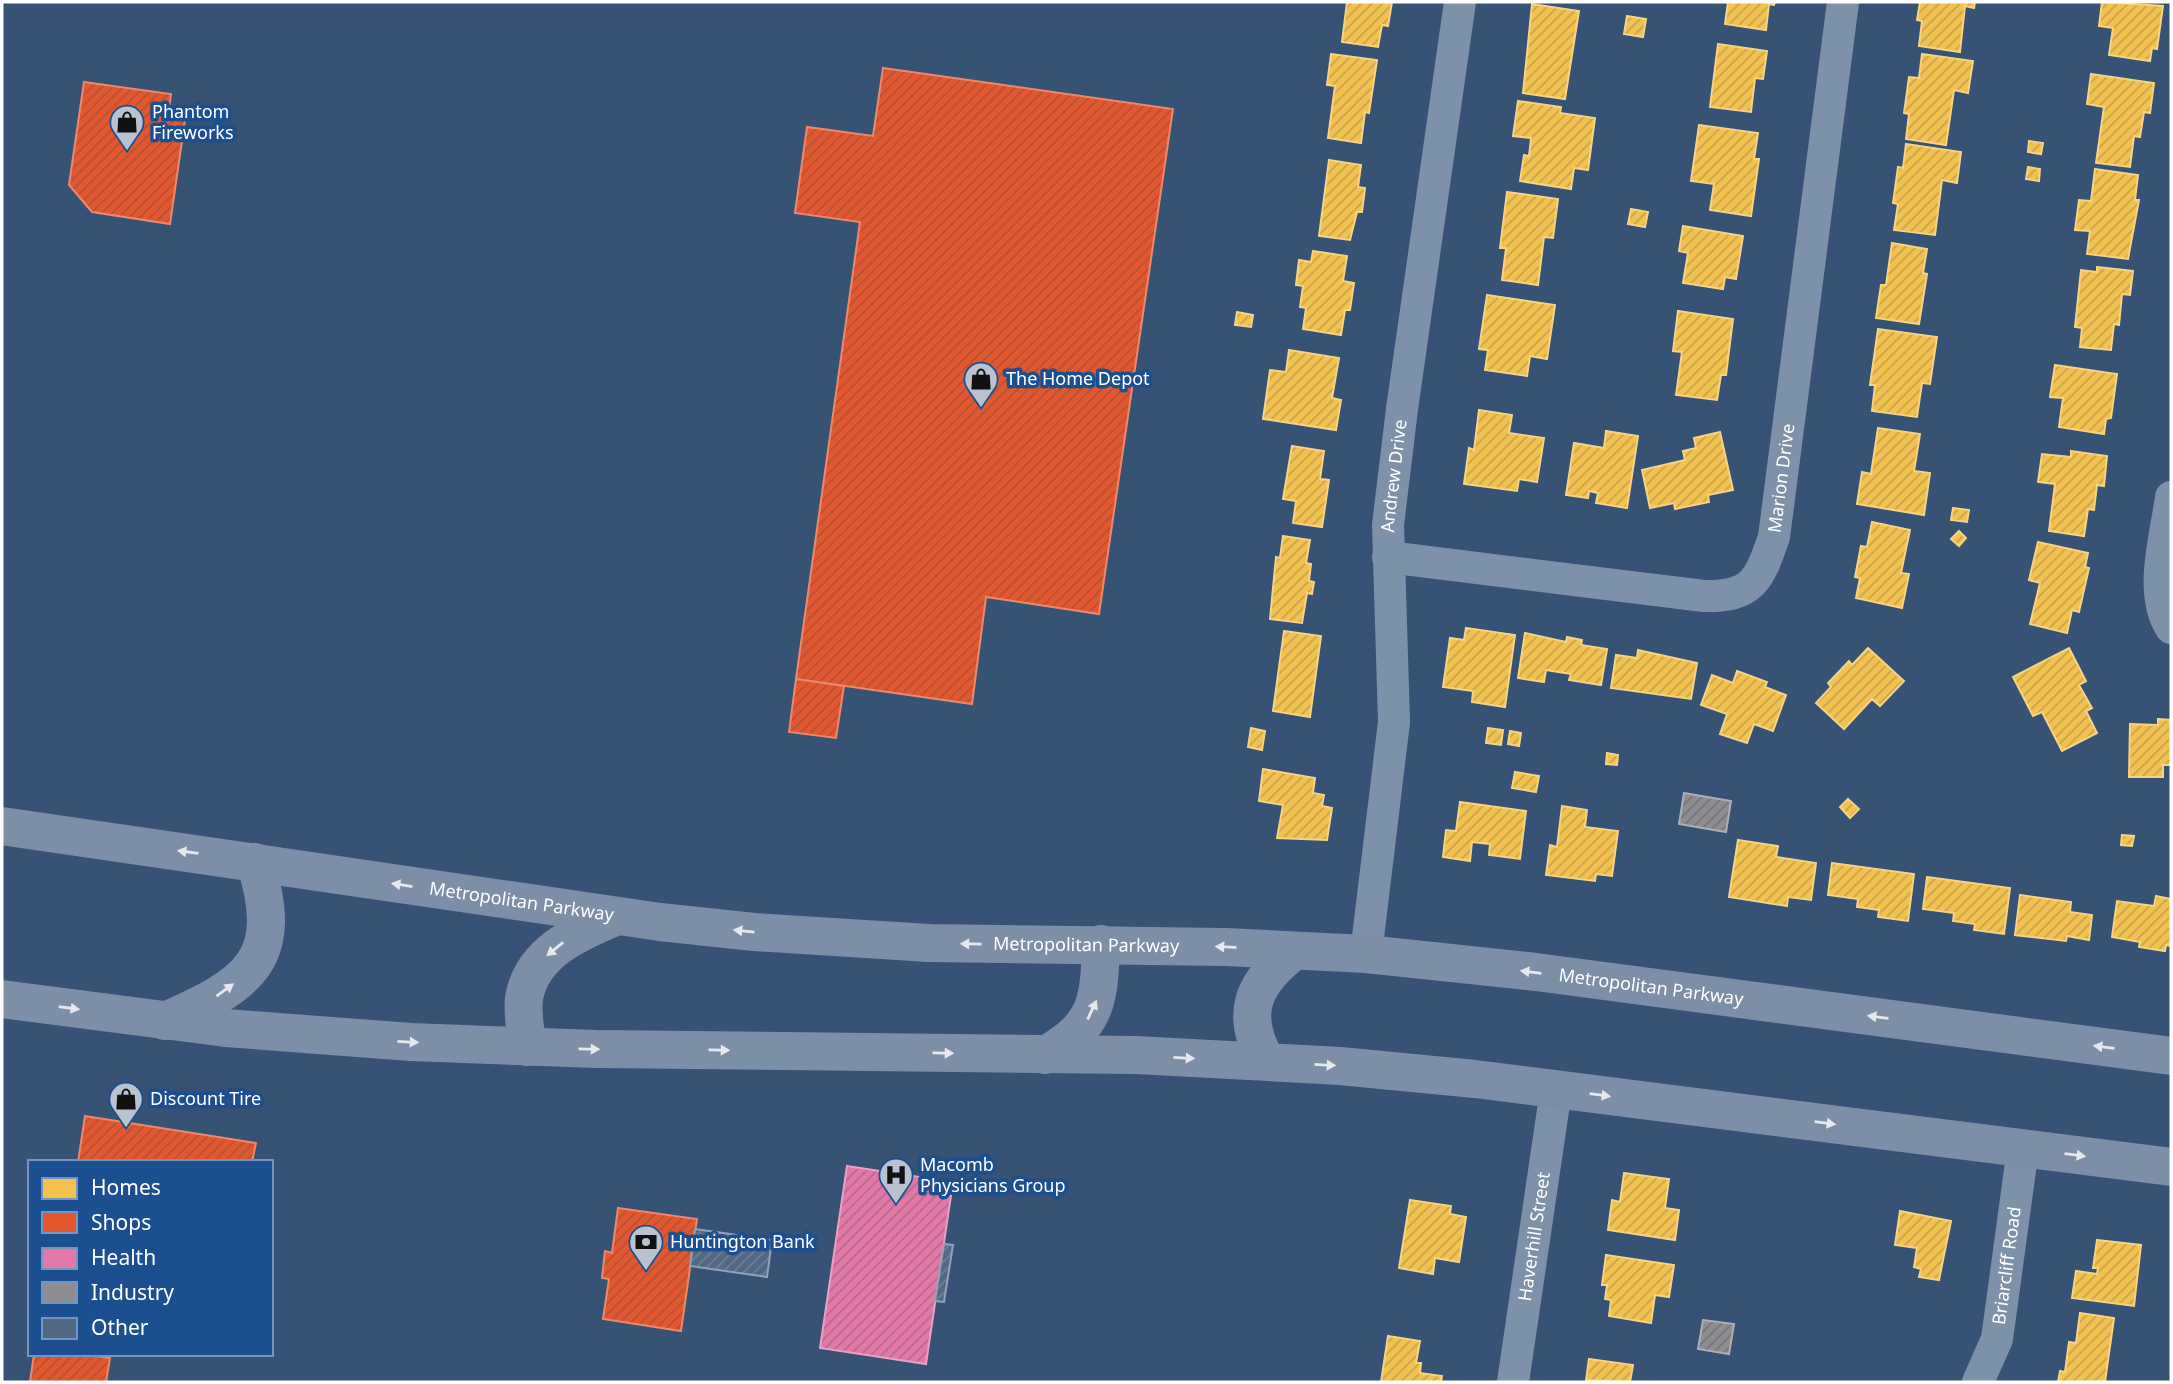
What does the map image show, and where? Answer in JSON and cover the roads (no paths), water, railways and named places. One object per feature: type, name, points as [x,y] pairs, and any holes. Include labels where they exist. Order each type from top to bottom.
[{"type":"main road","name":"Metropolitan Parkway","points":[[2,826],[615,918],[858,939],[1101,944],[1366,954],[1550,974],[2171,1056]]},
{"type":"main road","points":[[165,1021],[209,1002],[236,982],[256,961],[267,939],[269,916],[255,862]]},
{"type":"main road","points":[[527,1047],[524,999],[529,979],[542,960],[561,943],[615,918]]},
{"type":"main road","points":[[1045,1055],[1070,1041],[1095,1009],[1099,992],[1101,944]]},
{"type":"main road","points":[[1266,1062],[1254,1041],[1252,1007],[1259,988],[1271,970],[1294,951]]},
{"type":"main road","points":[[2,999],[165,1021],[302,1035],[527,1047],[1045,1055],[1266,1062],[1462,1077],[2171,1167]]},
{"type":"street","name":"Andrew Drive","points":[[1366,954],[1395,722],[1388,525],[1460,2]]},
{"type":"street","name":"Marion Drive","points":[[1388,557],[1704,596],[1738,593],[1753,585],[1762,570],[1774,537],[1843,2]]},
{"type":"street","points":[[2170,627],[2162,610],[2161,593],[2171,497]]},
{"type":"street","name":"Haverhill Street","points":[[1513,1382],[1556,1090]]},
{"type":"street","name":"Briarcliff Road","points":[[1978,1382],[1997,1339],[2023,1148]]},
{"type":"place","name":"Phantom Fireworks","points":[[127,152]]},
{"type":"place","name":"The Home Depot","points":[[981,409]]},
{"type":"place","name":"Discount Tire","points":[[126,1129]]},
{"type":"place","name":"Macomb Physicians Group","points":[[896,1205]]},
{"type":"place","name":"Huntington Bank","points":[[646,1272]]}]
